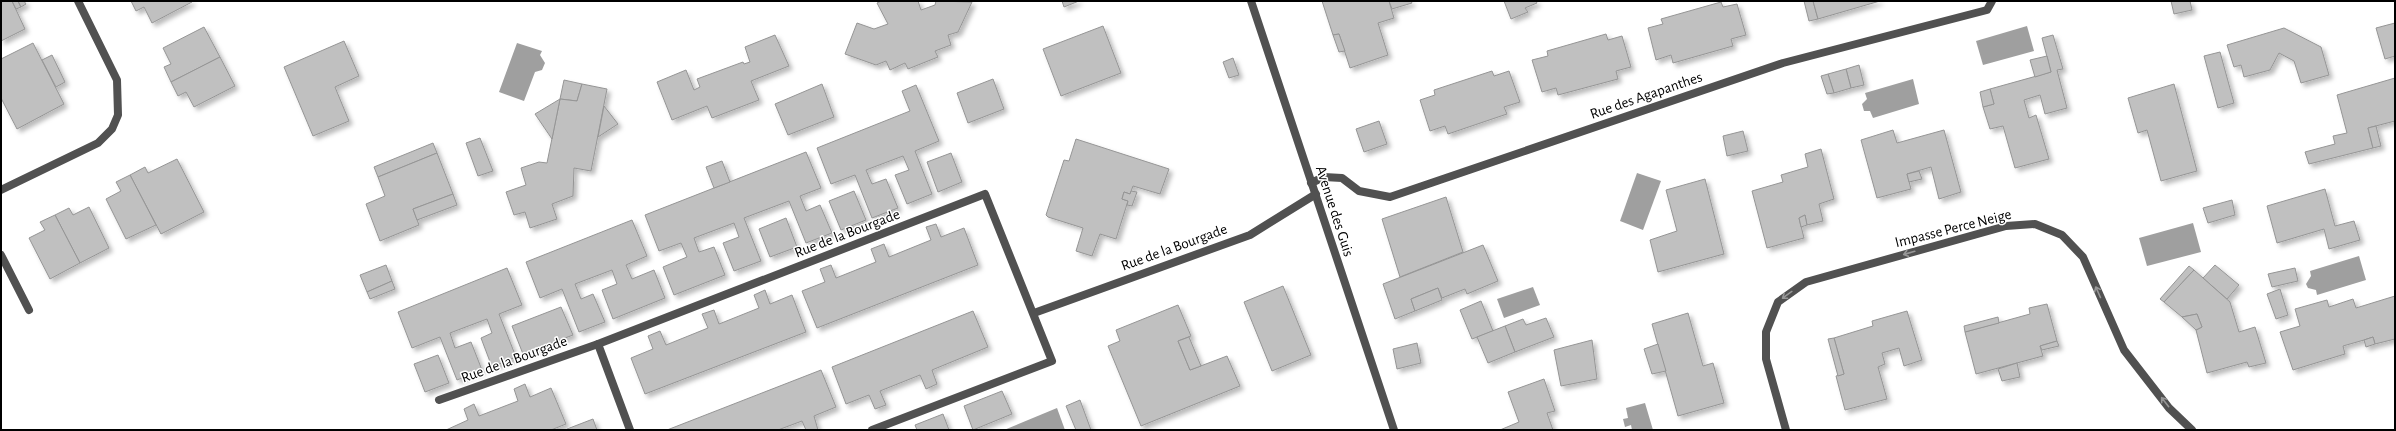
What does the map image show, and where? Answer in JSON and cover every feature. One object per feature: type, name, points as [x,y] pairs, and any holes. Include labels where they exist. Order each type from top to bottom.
[{"type":"street","points":[[1,190],[98,143],[112,129],[118,115],[117,80],[78,1]]},
{"type":"street","name":"Avenue des Guis","points":[[1251,1],[1394,430]]},
{"type":"street","name":"Rue des Agapanthes","points":[[1311,183],[1324,177],[1342,178],[1359,191],[1390,197],[1783,63],[1987,10],[1992,1]]},
{"type":"street","name":"Rue de la Bourgade","points":[[439,400],[598,344],[986,194],[1034,312],[1052,361],[872,430]]},
{"type":"street","name":"Rue de la Bourgade","points":[[1034,312],[1250,235],[1316,194]]},
{"type":"street","name":"Impasse Perce Neige","points":[[1786,430],[1766,359],[1766,332],[1778,302],[1806,282],[2006,226],[2035,224],[2062,235],[2083,257],[2124,350],[2169,408],[2192,430]]},
{"type":"street","points":[[1,255],[29,310]]},
{"type":"street","points":[[598,344],[630,430]]},
{"type":"shaded area","points":[[2027,26],[2034,51],[1983,65],[1976,41]]},
{"type":"shaded area","points":[[517,43],[542,51],[540,55],[545,63],[542,70],[535,72],[524,101],[499,92]]},
{"type":"shaded area","points":[[1913,79],[1919,104],[1873,118],[1870,111],[1864,111],[1862,104],[1867,99],[1865,93]]},
{"type":"shaded area","points":[[1637,173],[1661,181],[1643,230],[1620,221]]},
{"type":"shaded area","points":[[2193,223],[2201,252],[2147,266],[2139,238]]},
{"type":"shaded area","points":[[2359,256],[2366,280],[2317,295],[2316,290],[2308,288],[2306,284],[2311,276],[2310,271]]},
{"type":"shaded area","points":[[1533,287],[1540,305],[1504,318],[1497,299]]},
{"type":"shaded area","points":[[1645,403],[1653,430],[1632,430],[1631,425],[1625,427],[1623,419],[1628,418],[1626,408]]},
{"type":"shaded area","points":[[1057,408],[1065,430],[1004,430]]},
{"type":"building","points":[[1,1],[12,1],[25,29],[1,41]]},
{"type":"building","points":[[12,1],[18,1],[21,7],[16,9]]},
{"type":"building","points":[[18,1],[24,1],[26,4],[21,7]]},
{"type":"building","points":[[131,1],[192,2],[152,23],[144,7],[136,11]]},
{"type":"building","points":[[881,1],[918,1],[921,10],[935,5],[936,1],[972,2],[958,32],[948,35],[951,45],[935,51],[938,57],[908,69],[905,63],[890,70],[886,61],[876,65],[845,54],[857,23],[874,29],[888,24],[877,3]]},
{"type":"building","points":[[1062,1],[1079,1],[1064,7]]},
{"type":"building","points":[[1322,1],[1389,1],[1394,18],[1378,23],[1388,55],[1350,68],[1339,34],[1333,35]]},
{"type":"building","points":[[1389,1],[1411,1],[1412,3],[1392,9]]},
{"type":"building","points":[[1504,1],[1536,1],[1537,3],[1525,8],[1528,12],[1511,19]]},
{"type":"building","points":[[1804,1],[1813,1],[1818,19],[1809,21]]},
{"type":"building","points":[[1813,1],[1880,1],[1818,19]]},
{"type":"building","points":[[2171,1],[2190,1],[2192,10],[2174,14]]},
{"type":"building","points":[[1721,2],[1723,7],[1737,4],[1746,35],[1731,39],[1733,46],[1673,63],[1671,55],[1656,60],[1648,28],[1663,24],[1661,19]]},
{"type":"building","points":[[2395,23],[2395,56],[2385,59],[2376,28]]},
{"type":"building","points":[[1103,26],[1121,73],[1061,96],[1043,49]]},
{"type":"building","points":[[204,27],[220,57],[171,82],[164,67],[171,64],[163,48]]},
{"type":"building","points":[[2284,28],[2321,47],[2329,75],[2301,83],[2294,61],[2279,53],[2270,70],[2244,77],[2241,65],[2234,67],[2227,45]]},
{"type":"building","points":[[1339,34],[1345,51],[1339,52],[1333,35]]},
{"type":"building","points":[[1606,34],[1608,40],[1622,36],[1631,67],[1616,71],[1618,79],[1558,95],[1556,88],[1542,92],[1532,60],[1548,56],[1547,51]]},
{"type":"building","points":[[775,35],[789,66],[751,81],[759,100],[712,118],[707,106],[672,120],[657,82],[686,70],[694,90],[700,87],[697,79],[743,62],[744,64],[750,62],[745,47]]},
{"type":"building","points":[[2053,35],[2063,69],[2057,70],[2067,108],[2045,114],[2040,95],[2024,100],[2029,118],[2036,115],[2049,159],[2015,168],[2003,126],[1990,129],[1983,107],[1994,104],[1990,89],[2051,72],[2042,38]]},
{"type":"building","points":[[344,41],[359,76],[335,87],[349,121],[313,136],[284,67]]},
{"type":"building","points":[[33,43],[64,104],[17,129],[1,98],[1,59]]},
{"type":"building","points":[[2220,52],[2234,103],[2218,108],[2204,56]]},
{"type":"building","points":[[52,55],[65,82],[56,87],[42,60]]},
{"type":"building","points":[[2047,56],[2051,72],[2035,77],[2030,60]]},
{"type":"building","points":[[220,57],[235,86],[194,107],[186,92],[178,96],[171,82]]},
{"type":"building","points":[[1233,58],[1239,75],[1229,78],[1223,62]]},
{"type":"building","points":[[1859,65],[1864,85],[1851,88],[1846,69]]},
{"type":"building","points":[[1846,69],[1851,88],[1834,93],[1828,74]]},
{"type":"building","points":[[1492,71],[1494,76],[1509,71],[1520,102],[1504,107],[1507,114],[1448,134],[1445,126],[1430,131],[1420,100],[1435,95],[1434,90]]},
{"type":"building","points":[[1828,74],[1834,93],[1827,94],[1821,76]]},
{"type":"building","points":[[2395,78],[2395,121],[2368,128],[2373,148],[2309,164],[2305,152],[2335,144],[2333,136],[2347,133],[2337,95]]},
{"type":"building","points":[[993,79],[1004,109],[968,123],[957,93]]},
{"type":"building","points":[[564,80],[582,84],[577,101],[560,99]]},
{"type":"building","points":[[582,84],[607,89],[591,171],[574,168],[573,196],[552,204],[557,219],[530,228],[525,212],[514,215],[506,192],[526,185],[521,168],[539,162],[547,163],[560,99],[577,101]]},
{"type":"building","points":[[822,84],[834,117],[788,135],[775,104]]},
{"type":"building","points":[[2174,84],[2197,171],[2161,181],[2147,130],[2138,133],[2128,98]]},
{"type":"building","points":[[916,85],[939,141],[915,151],[932,194],[907,204],[895,175],[909,170],[903,156],[866,170],[872,184],[886,179],[898,208],[872,218],[855,175],[831,184],[817,148],[910,111],[902,91]]},
{"type":"building","points":[[1990,89],[1994,104],[1983,107],[1980,92]]},
{"type":"building","points":[[560,99],[552,139],[535,114]]},
{"type":"building","points":[[604,106],[618,124],[598,137]]},
{"type":"building","points":[[1379,121],[1387,144],[1364,152],[1356,129]]},
{"type":"building","points":[[2376,126],[2381,146],[2373,148],[2368,128]]},
{"type":"building","points":[[1893,130],[1897,143],[1944,130],[1961,192],[1939,199],[1931,167],[1907,174],[1911,189],[1877,198],[1861,140]]},
{"type":"building","points":[[1743,131],[1748,151],[1727,156],[1723,136]]},
{"type":"building","points":[[480,138],[493,171],[478,176],[466,143]]},
{"type":"building","points":[[1076,139],[1169,169],[1160,194],[1133,186],[1130,194],[1124,192],[1122,199],[1128,201],[1116,239],[1100,234],[1092,256],[1076,251],[1083,228],[1048,217],[1046,215],[1064,160],[1069,161]]},
{"type":"building","points":[[433,143],[437,153],[378,177],[374,167]]},
{"type":"building","points":[[1821,149],[1834,199],[1819,204],[1823,221],[1807,225],[1805,215],[1799,218],[1804,238],[1767,248],[1752,191],[1783,182],[1781,175],[1808,167],[1805,154]]},
{"type":"building","points":[[806,152],[821,188],[800,196],[806,211],[820,205],[832,233],[806,243],[789,201],[744,218],[761,261],[734,271],[723,243],[739,237],[734,223],[694,238],[699,252],[714,247],[725,275],[674,295],[663,267],[687,257],[681,243],[659,251],[645,215]]},
{"type":"building","points":[[437,153],[453,194],[413,209],[419,225],[380,241],[366,204],[385,196],[378,177]]},
{"type":"building","points":[[951,153],[962,182],[938,192],[927,162]]},
{"type":"building","points":[[177,159],[204,212],[161,234],[130,175],[145,167],[148,173]]},
{"type":"building","points":[[722,161],[730,182],[714,188],[706,167]]},
{"type":"building","points":[[1919,171],[1922,179],[1909,182],[1907,174]]},
{"type":"building","points":[[130,175],[156,225],[126,239],[106,199],[121,191],[116,182]]},
{"type":"building","points":[[1705,179],[1724,254],[1658,272],[1650,240],[1677,231],[1666,190]]},
{"type":"building","points":[[2325,189],[2335,226],[2354,221],[2360,240],[2329,249],[2324,229],[2277,243],[2267,206]]},
{"type":"building","points":[[854,191],[866,220],[841,230],[829,201]]},
{"type":"building","points":[[1131,191],[1137,192],[1132,206],[1127,205],[1128,201],[1122,199],[1124,192],[1130,194]]},
{"type":"building","points":[[453,194],[457,205],[417,220],[413,209]]},
{"type":"building","points":[[1446,197],[1463,252],[1400,277],[1382,219]]},
{"type":"building","points":[[2232,200],[2235,215],[2208,223],[2203,208]]},
{"type":"building","points":[[89,207],[109,248],[80,263],[55,215],[69,208],[73,215]]},
{"type":"building","points":[[55,215],[80,263],[50,279],[29,238],[45,230],[40,222]]},
{"type":"building","points":[[1805,215],[1807,225],[1801,227],[1799,218]]},
{"type":"building","points":[[786,218],[797,247],[770,257],[759,229]]},
{"type":"building","points":[[632,220],[647,256],[626,265],[632,279],[654,270],[665,298],[613,319],[602,290],[617,284],[612,270],[575,284],[581,299],[593,294],[605,322],[579,332],[562,289],[540,298],[526,262]]},
{"type":"building","points":[[936,224],[941,237],[964,228],[978,265],[817,328],[802,291],[825,282],[820,269],[831,265],[836,278],[876,262],[871,249],[884,244],[889,257],[931,240],[926,227]]},
{"type":"building","points":[[1483,245],[1498,281],[1467,294],[1465,289],[1442,298],[1438,288],[1411,299],[1415,311],[1395,319],[1383,284]]},
{"type":"building","points":[[386,265],[392,281],[367,292],[360,275]]},
{"type":"building","points":[[2215,265],[2239,285],[2227,299],[2203,278]]},
{"type":"building","points":[[2189,266],[2194,270],[2164,302],[2160,299]]},
{"type":"building","points":[[507,268],[522,305],[499,314],[516,357],[492,367],[481,338],[492,333],[487,319],[450,333],[455,348],[471,342],[482,370],[457,380],[440,337],[412,348],[398,312]]},
{"type":"building","points":[[2295,268],[2298,281],[2272,287],[2268,274]]},
{"type":"building","points":[[2194,270],[2230,302],[2239,332],[2255,327],[2266,363],[2249,367],[2247,362],[2207,373],[2196,330],[2202,327],[2197,314],[2182,317],[2164,302]]},
{"type":"building","points":[[392,281],[395,289],[370,299],[367,292]]},
{"type":"building","points":[[1283,286],[1311,355],[1272,371],[1244,302]]},
{"type":"building","points":[[1438,288],[1442,300],[1415,311],[1411,299]]},
{"type":"building","points":[[2280,289],[2288,315],[2276,319],[2267,294]]},
{"type":"building","points":[[765,290],[770,304],[792,295],[806,332],[645,394],[631,358],[653,349],[648,336],[660,331],[666,345],[708,328],[702,314],[714,310],[719,324],[759,308],[754,295]]},
{"type":"building","points":[[2395,296],[2395,339],[2375,344],[2373,337],[2343,346],[2345,354],[2293,370],[2280,332],[2300,326],[2295,309],[2327,300],[2329,307],[2353,299],[2356,308]]},
{"type":"building","points":[[1481,301],[1493,331],[1472,339],[1460,310]]},
{"type":"building","points":[[2047,304],[2057,341],[2040,346],[2043,356],[1976,374],[1965,332],[2030,314],[2029,308]]},
{"type":"building","points":[[1178,305],[1191,336],[1178,341],[1190,370],[1227,356],[1240,386],[1141,426],[1108,346],[1120,341],[1116,330]]},
{"type":"building","points":[[561,307],[573,335],[523,354],[512,326]]},
{"type":"building","points":[[973,311],[988,347],[932,370],[937,384],[926,389],[920,375],[880,391],[886,405],[875,409],[869,395],[846,404],[832,367]]},
{"type":"building","points":[[1907,311],[1922,360],[1904,366],[1899,348],[1882,353],[1885,364],[1878,367],[1887,399],[1845,410],[1836,376],[1844,374],[1834,338],[1873,326],[1872,321]]},
{"type":"building","points":[[1688,313],[1703,366],[1713,363],[1724,403],[1678,416],[1652,324]]},
{"type":"building","points":[[2197,314],[2202,327],[2196,330],[2182,317]]},
{"type":"building","points":[[1998,317],[1999,323],[1965,332],[1964,326]]},
{"type":"building","points":[[1546,318],[1554,337],[1515,352],[1505,326],[1523,319],[1526,325]]},
{"type":"building","points":[[1505,326],[1515,352],[1488,363],[1477,337]]},
{"type":"building","points":[[1189,337],[1201,366],[1190,370],[1178,341]]},
{"type":"building","points":[[2373,337],[2375,344],[2366,347],[2364,340]]},
{"type":"building","points":[[1834,338],[1844,374],[1838,376],[1828,339]]},
{"type":"building","points":[[1592,340],[1597,379],[1561,386],[1554,350]]},
{"type":"building","points":[[2057,341],[2059,346],[2042,350],[2040,346]]},
{"type":"building","points":[[1417,343],[1421,363],[1397,369],[1393,349]]},
{"type":"building","points":[[1658,344],[1666,371],[1652,374],[1644,349]]},
{"type":"building","points":[[438,355],[449,383],[425,392],[414,364]]},
{"type":"building","points":[[2017,363],[2020,377],[2002,381],[1998,369]]},
{"type":"building","points":[[821,370],[836,407],[814,416],[818,430],[806,430],[802,421],[778,430],[667,430]]},
{"type":"building","points":[[1544,379],[1555,411],[1547,413],[1553,430],[1500,430],[1519,422],[1508,392]]},
{"type":"building","points":[[525,384],[530,397],[551,388],[566,424],[551,430],[446,430],[468,420],[464,409],[474,404],[479,416],[518,401],[514,389]]},
{"type":"building","points":[[1002,391],[1012,414],[973,430],[964,406]]},
{"type":"building","points":[[1080,400],[1091,430],[1076,430],[1066,406]]},
{"type":"building","points":[[943,414],[949,430],[917,430],[915,425]]},
{"type":"building","points":[[593,419],[597,430],[567,429]]}]
